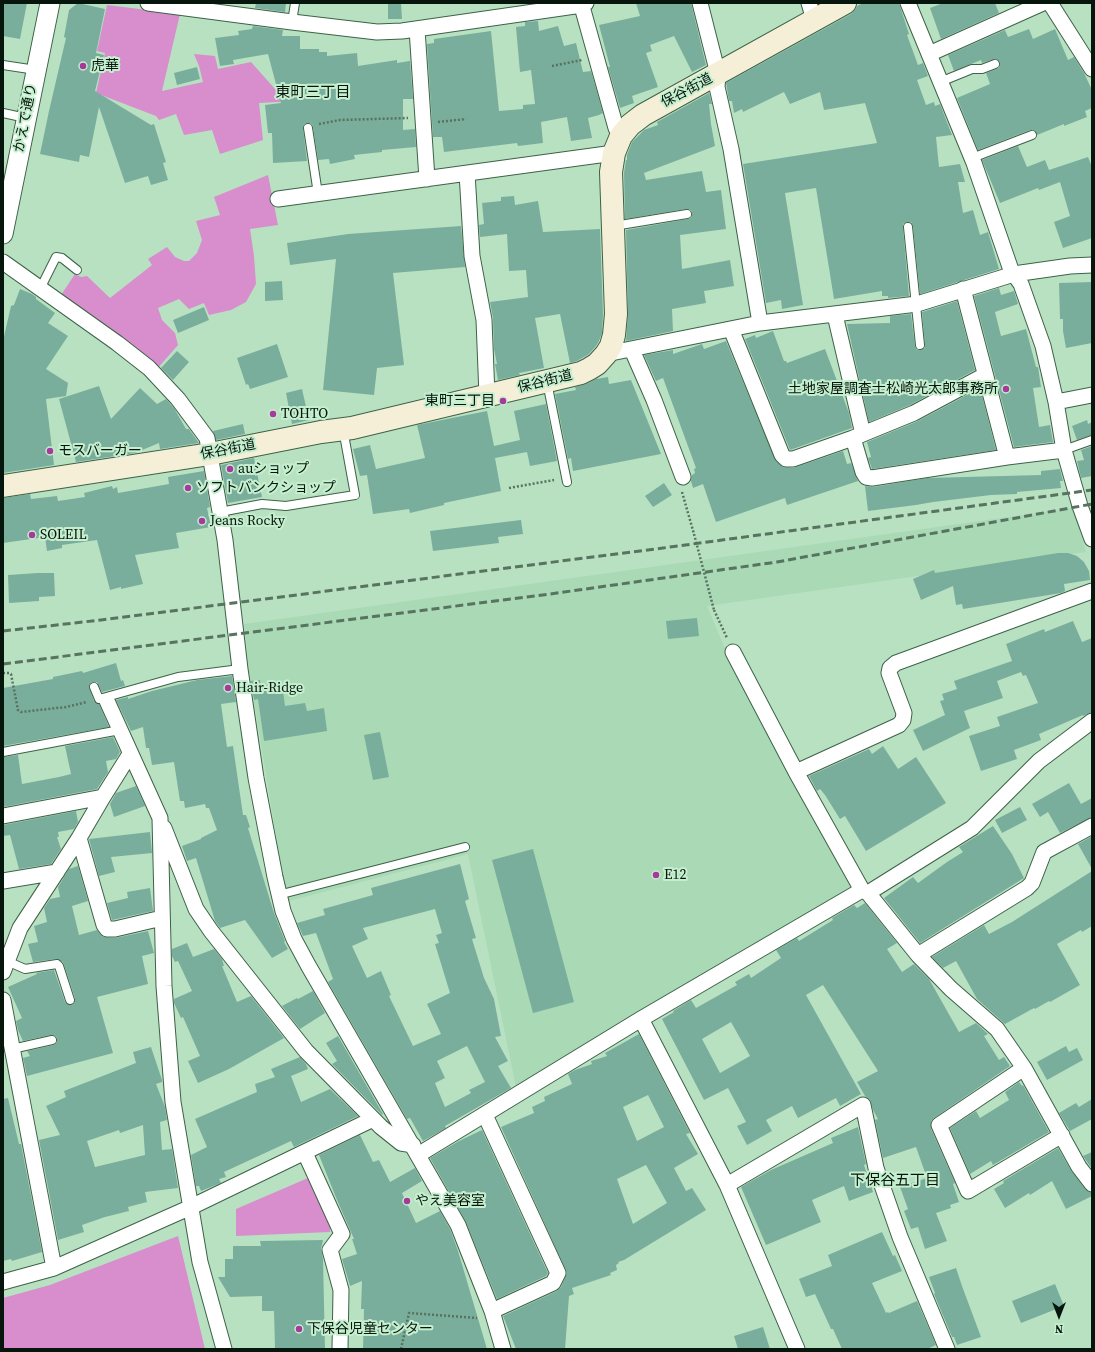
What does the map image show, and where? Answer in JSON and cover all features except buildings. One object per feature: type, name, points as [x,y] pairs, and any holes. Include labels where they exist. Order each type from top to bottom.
[{"type":"main road","name":"保谷街道","points":[[3,486],[210,454],[321,432],[352,428],[581,373],[597,364],[611,346],[614,335],[616,314],[611,172],[617,145],[630,125],[643,115],[718,74],[811,12],[844,3]]},
{"type":"street","name":"かえで通り","points":[[3,234],[8,189],[26,118],[50,3]]},
{"type":"street","points":[[148,3],[222,8],[292,22],[377,32],[417,29],[583,4],[616,128],[617,145],[467,173],[278,199]]},
{"type":"street","points":[[700,3],[718,74],[717,87],[731,149],[760,323]]},
{"type":"street","points":[[908,3],[972,158],[1011,270],[1021,284],[1043,346],[1056,402],[1064,450],[1080,506],[1092,539]]},
{"type":"street","points":[[929,54],[1044,3]]},
{"type":"street","points":[[1050,3],[1092,69]]},
{"type":"street","points":[[417,29],[427,179]]},
{"type":"street","points":[[467,173],[472,256],[484,320],[487,396]]},
{"type":"street","points":[[3,262],[117,343],[149,368],[178,399],[207,438],[226,547],[240,669],[256,778],[278,895],[283,911],[298,945],[458,1226],[493,1315],[503,1349]]},
{"type":"street","points":[[606,354],[632,350],[760,323],[916,304],[1014,274],[1070,266],[1092,265]]},
{"type":"street","points":[[963,289],[1007,457]]},
{"type":"street","points":[[835,315],[858,436],[863,472],[866,477],[872,478],[1007,457],[1064,450]]},
{"type":"street","points":[[731,329],[782,455],[786,459],[792,459],[858,436],[914,413],[986,374]]},
{"type":"street","points":[[632,350],[654,400],[682,483]]},
{"type":"street","points":[[1056,402],[1092,395]]},
{"type":"street","points":[[796,772],[899,725],[904,720],[904,713],[889,673],[890,668],[896,663],[1092,591]]},
{"type":"street","points":[[733,652],[796,772],[865,891],[918,955],[951,989],[997,1029],[1024,1068],[1079,1167],[1092,1184]]},
{"type":"street","points":[[104,699],[120,730],[160,818],[196,909],[306,1051],[373,1119],[401,1143],[415,1150]]},
{"type":"street","points":[[415,1150],[485,1115],[641,1019],[972,828],[1039,761],[1092,721]]},
{"type":"street","points":[[5,967],[20,928],[58,872],[130,754]]},
{"type":"street","points":[[3,816],[103,797]]},
{"type":"street","points":[[160,818],[164,986],[173,1095],[200,1262],[224,1349]]},
{"type":"street","points":[[918,955],[1027,888],[1032,883],[1044,852],[1092,826]]},
{"type":"street","points":[[79,838],[104,925],[107,929],[116,929],[162,918]]},
{"type":"street","points":[[3,881],[58,872]]},
{"type":"street","points":[[3,1000],[54,1268]]},
{"type":"street","points":[[641,1019],[727,1185],[797,1349]]},
{"type":"street","points":[[1024,1068],[939,1125],[968,1191],[1062,1135]]},
{"type":"street","points":[[727,1185],[863,1105],[876,1168],[897,1230],[948,1349]]},
{"type":"street","points":[[485,1115],[558,1273],[553,1283],[493,1315]]},
{"type":"street","points":[[3,1282],[54,1268],[191,1207],[373,1119]]},
{"type":"street","points":[[305,1153],[342,1234],[330,1250],[341,1290],[340,1349]]},
{"type":"lane","points":[[292,22],[295,3]]},
{"type":"lane","points":[[3,64],[36,70]]},
{"type":"lane","points":[[940,82],[968,70],[982,69],[995,64]]},
{"type":"lane","points":[[3,113],[26,118]]},
{"type":"lane","points":[[308,128],[318,194]]},
{"type":"lane","points":[[972,158],[1032,135]]},
{"type":"lane","points":[[613,226],[687,214]]},
{"type":"lane","points":[[908,227],[920,344]]},
{"type":"lane","points":[[40,288],[56,257],[62,258],[77,270]]},
{"type":"lane","points":[[547,381],[567,480]]},
{"type":"lane","points":[[220,512],[262,504],[286,506],[355,495],[343,429]]},
{"type":"lane","points":[[1064,450],[1092,440]]},
{"type":"lane","points":[[94,687],[104,699],[178,677],[240,669]]},
{"type":"lane","points":[[3,752],[120,730]]},
{"type":"lane","points":[[278,895],[465,846]]},
{"type":"lane","points":[[5,967],[25,969],[57,964],[59,966],[70,1000]]},
{"type":"lane","points":[[12,1049],[52,1040]]},
{"type":"path","points":[[552,66],[596,57]]},
{"type":"path","points":[[308,128],[340,120],[423,121],[466,119]]},
{"type":"path","points":[[509,488],[567,480]]},
{"type":"path","points":[[682,483],[714,610],[733,652]]},
{"type":"path","points":[[3,673],[9,672],[11,674],[18,710],[21,712],[66,707],[104,699]]},
{"type":"path","points":[[401,1349],[409,1313],[493,1315]]},
{"type":"shaded area","points":[[107,5],[180,14],[162,91],[203,82],[194,54],[215,56],[218,69],[251,62],[275,89],[295,89],[296,101],[259,103],[263,140],[220,154],[212,130],[184,135],[176,114],[159,120],[156,116],[96,93],[105,53],[97,51]]},
{"type":"shaded area","points":[[268,175],[278,225],[250,229],[256,284],[246,302],[231,310],[209,315],[204,303],[189,309],[179,299],[158,308],[162,320],[175,333],[178,345],[157,369],[59,298],[75,274],[81,277],[87,276],[110,298],[152,265],[148,259],[167,247],[175,257],[184,261],[189,261],[197,253],[202,240],[196,221],[220,215],[214,197]]},
{"type":"shaded area","points":[[1073,508],[1086,552],[707,606],[726,651],[857,888],[516,1087],[468,854],[289,901],[284,885],[249,671],[244,624]]},
{"type":"shaded area","points":[[308,1178],[330,1227],[330,1232],[236,1236],[236,1209]]},
{"type":"shaded area","points":[[178,1236],[205,1349],[3,1349],[3,1298],[50,1285]]},
{"type":"railway","points":[[3,631],[101,620],[663,548],[1092,490]]},
{"type":"railway","points":[[3,664],[550,594],[777,562],[1092,504]]},
{"type":"place","name":"虎華","points":[[83,66]]},
{"type":"place","name":"土地家屋調査士松崎光太郎事務所","points":[[1006,389]]},
{"type":"place","name":"東町三丁目","points":[[503,401]]},
{"type":"place","name":"TOHTO","points":[[273,414]]},
{"type":"place","name":"モスバーガー","points":[[50,451]]},
{"type":"place","name":"auショップ","points":[[230,469]]},
{"type":"place","name":"ソフトバンクショップ","points":[[188,488]]},
{"type":"place","name":"Jeans Rocky","points":[[202,521]]},
{"type":"place","name":"SOLEIL","points":[[32,535]]},
{"type":"place","name":"Hair-Ridge","points":[[228,688]]},
{"type":"place","name":"E12","points":[[656,875]]},
{"type":"place","name":"やえ美容室","points":[[407,1201]]},
{"type":"place","name":"下保谷児童センター","points":[[299,1329]]},
{"type":"district","name":"東町三丁目","points":[[313,93]]},
{"type":"district","name":"下保谷五丁目","points":[[895,1181]]}]
